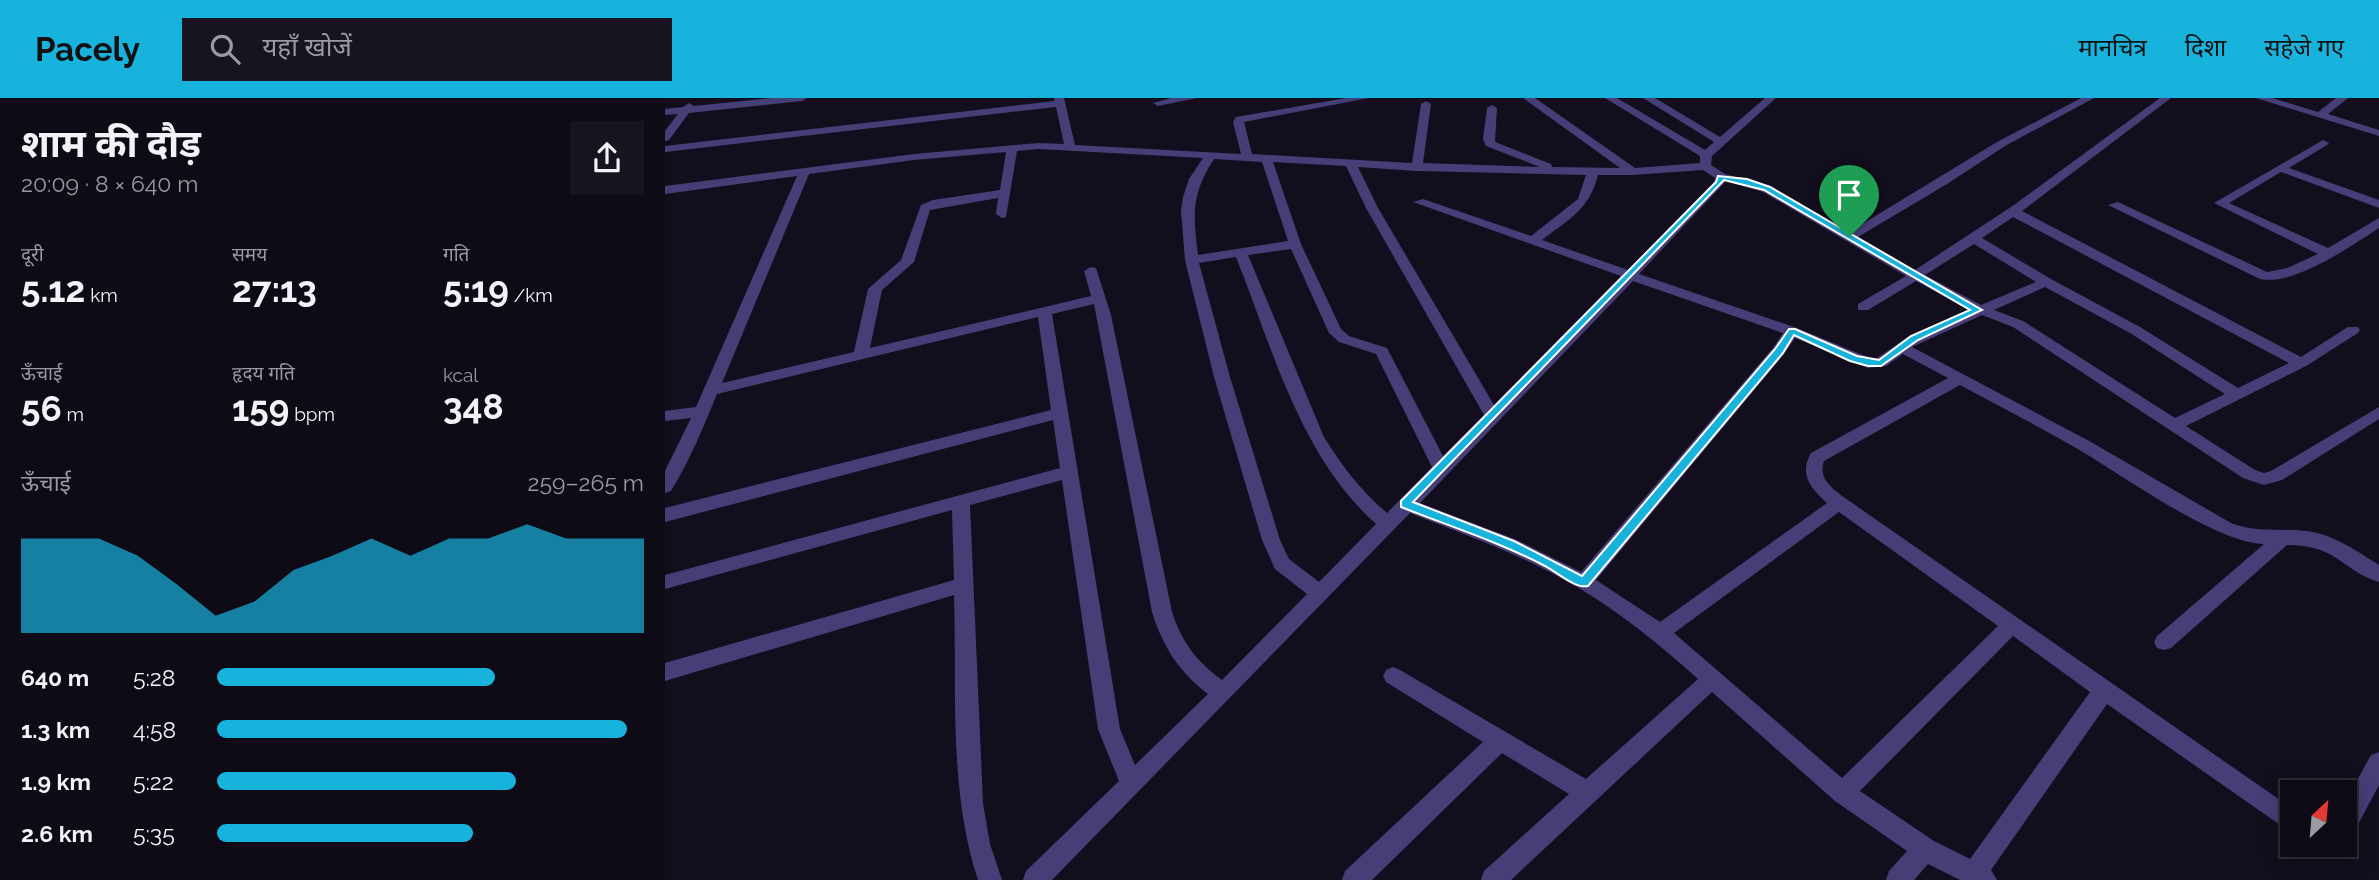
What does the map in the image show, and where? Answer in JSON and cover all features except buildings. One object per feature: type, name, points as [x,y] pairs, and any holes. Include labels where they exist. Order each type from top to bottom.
[{"type":"street","points":[[665,138],[696,98]]},
{"type":"street","points":[[665,112],[803,98]]},
{"type":"street","points":[[1158,103],[1192,98]]},
{"type":"street","points":[[1248,159],[1238,122],[1240,119],[1364,98]]},
{"type":"street","points":[[1528,98],[1633,172]]},
{"type":"street","points":[[1610,98],[1705,161],[1721,177],[1747,181],[1767,189],[1977,310],[2018,324],[2249,474],[2264,479],[2276,476],[2379,412]]},
{"type":"street","points":[[1648,98],[1721,142]]},
{"type":"street","points":[[665,190],[805,170],[1012,148],[1070,146],[1351,165],[1633,172],[1705,161],[1721,142],[1771,98]]},
{"type":"street","points":[[1849,237],[1943,182],[2001,144],[2089,98]]},
{"type":"street","points":[[1863,307],[1916,277],[1973,238],[2166,98]]},
{"type":"street","points":[[2261,98],[2379,133]]},
{"type":"street","points":[[2319,116],[2343,98]]},
{"type":"street","points":[[665,149],[1059,101],[1070,146]]},
{"type":"street","points":[[1417,168],[1426,104]]},
{"type":"street","points":[[1492,108],[1488,139],[1490,144],[1561,170]]},
{"type":"street","points":[[2323,144],[2220,203],[2326,253]]},
{"type":"street","points":[[1002,214],[1012,148]]},
{"type":"street","points":[[1210,156],[1190,189],[1187,211],[1192,260],[1222,377],[1271,540],[1282,564],[1319,593]]},
{"type":"street","points":[[1267,160],[1295,244],[1338,336],[1345,341],[1375,346],[1388,360],[1441,468]]},
{"type":"street","points":[[1351,165],[1372,208],[1492,415]]},
{"type":"street","points":[[2283,169],[2379,204]]},
{"type":"street","points":[[665,487],[688,448],[805,170]]},
{"type":"street","points":[[1533,241],[1582,202],[1587,195],[1593,171]]},
{"type":"street","points":[[1035,880],[1223,693],[1720,183],[1721,177]]},
{"type":"street","points":[[861,355],[875,289],[908,262],[925,208],[933,204],[1005,193]]},
{"type":"street","points":[[1419,202],[1792,331],[1868,363],[1881,363],[1914,338],[2046,282]]},
{"type":"street","points":[[2114,205],[2265,276],[2278,275],[2349,244],[2379,222]]},
{"type":"street","points":[[2012,211],[2301,363]]},
{"type":"street","points":[[1973,238],[2046,282],[2135,330],[2238,395]]},
{"type":"street","points":[[1192,260],[1295,244]]},
{"type":"street","points":[[1241,253],[1316,437],[1334,467],[1359,499],[1386,523]]},
{"type":"street","points":[[1091,271],[1100,298],[1157,594],[1170,639],[1182,660],[1223,693]]},
{"type":"street","points":[[712,390],[1100,298]]},
{"type":"street","points":[[1044,311],[1109,729],[1132,783]]},
{"type":"street","points":[[2172,426],[2301,363],[2353,330]]},
{"type":"street","points":[[1584,582],[1779,351],[1792,331]]},
{"type":"street","points":[[1902,347],[2085,446],[2225,528],[2248,537],[2308,538],[2336,547],[2379,575]]},
{"type":"street","points":[[1960,379],[1817,457],[1812,464],[1813,478],[1839,503],[2280,813]]},
{"type":"street","points":[[665,416],[704,411]]},
{"type":"street","points":[[665,515],[1060,414]]},
{"type":"street","points":[[665,582],[1069,472]]},
{"type":"street","points":[[961,501],[971,803],[978,844],[989,880]]},
{"type":"street","points":[[1660,634],[1839,503]]},
{"type":"street","points":[[1405,504],[1510,545],[1584,582],[1660,634],[1843,793],[1925,849],[1979,877],[2104,690]]},
{"type":"street","points":[[2164,642],[2285,536]]},
{"type":"street","points":[[665,671],[965,584]]},
{"type":"street","points":[[1843,793],[2011,625]]},
{"type":"street","points":[[1393,676],[1588,793]]},
{"type":"street","points":[[1493,880],[1712,679]]},
{"type":"street","points":[[1354,880],[1500,740]]},
{"type":"street","points":[[2357,803],[2379,762]]},
{"type":"street","points":[[1898,880],[1925,849]]},
{"type":"route","points":[[1721,177],[1747,181],[1767,189],[1849,237],[1977,310],[1914,338],[1881,363],[1853,359],[1792,331],[1779,351],[1584,582],[1510,545],[1405,504],[1720,183],[1721,177]]}]
